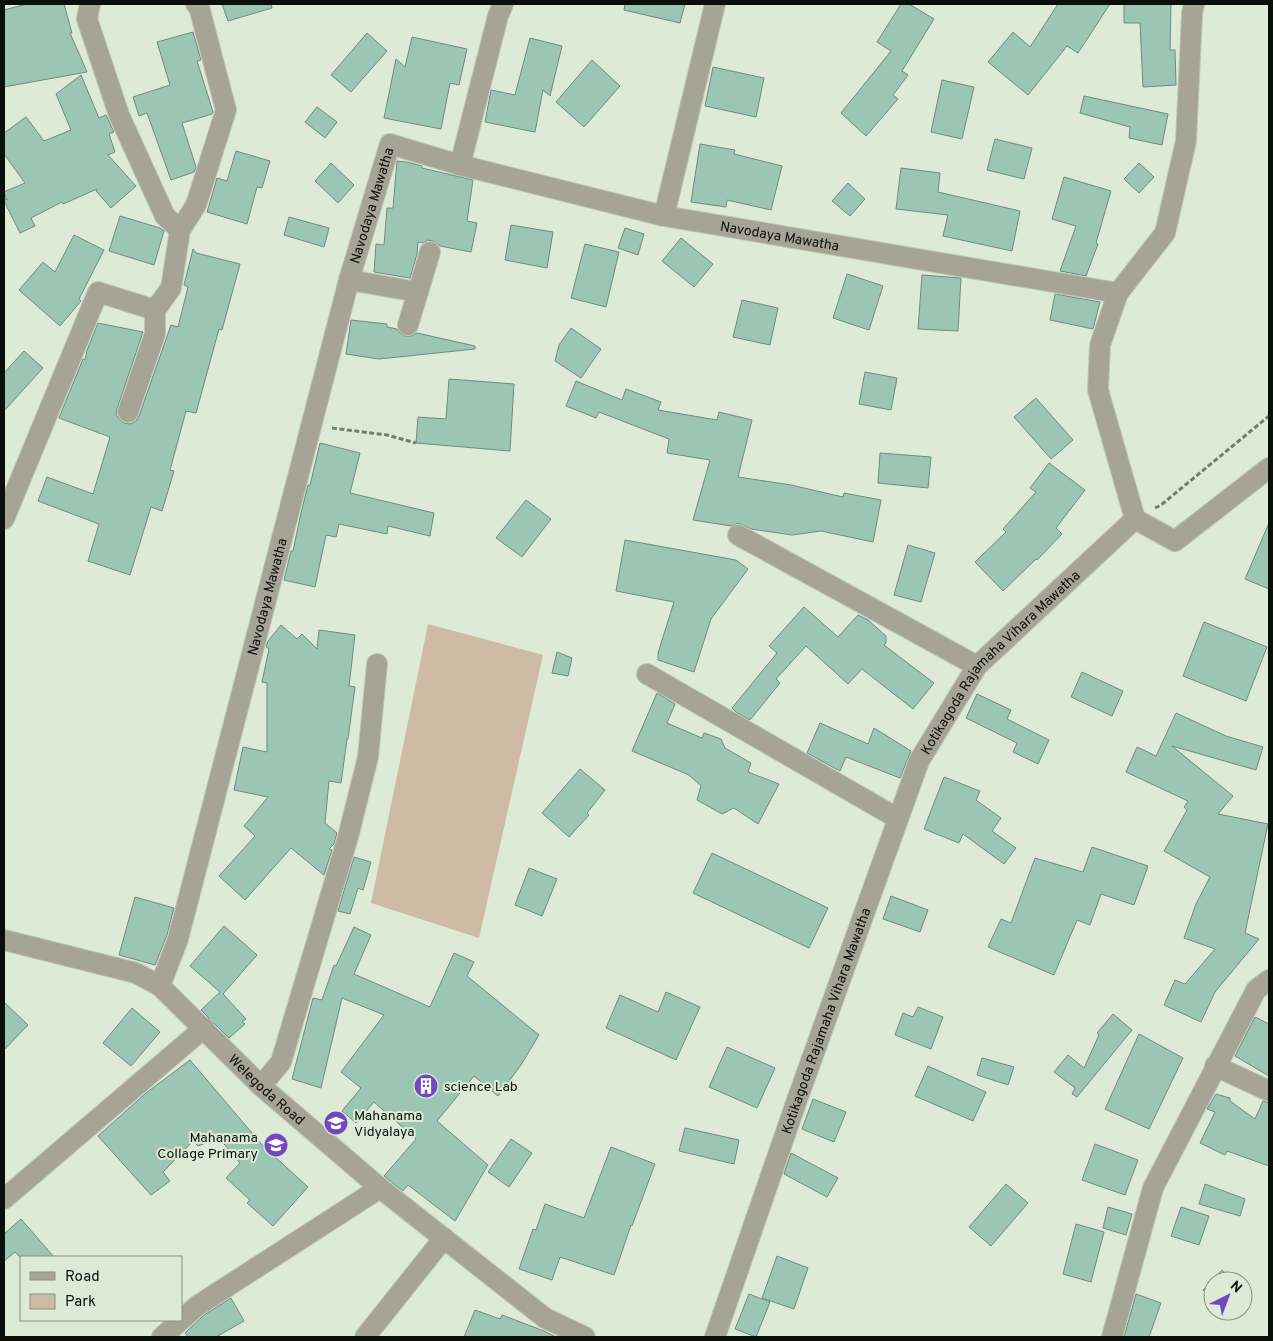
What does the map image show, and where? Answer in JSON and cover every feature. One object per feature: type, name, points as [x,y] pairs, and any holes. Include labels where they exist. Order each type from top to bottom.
[{"type":"street","points":[[90,4],[87,19],[119,115],[165,216],[180,230]]},
{"type":"street","points":[[128,412],[156,334],[155,310],[171,288],[180,230],[196,205],[226,110],[199,7],[196,4]]},
{"type":"street","points":[[460,165],[498,16],[503,4]]},
{"type":"street","points":[[664,216],[715,4]]},
{"type":"street","points":[[1194,4],[1186,141],[1165,233],[1118,293],[1100,345],[1098,390],[1135,519],[1175,541],[1269,468]]},
{"type":"street","name":"Navodaya Mawatha","points":[[160,986],[178,939],[349,280],[390,144],[460,165],[664,216],[1118,293]]},
{"type":"street","points":[[408,325],[430,252]]},
{"type":"street","points":[[349,280],[418,292]]},
{"type":"street","points":[[4,519],[98,292],[155,310]]},
{"type":"street","name":"Kotikagoda Rajamaha Vihara Mawatha","points":[[715,1337],[793,1109],[919,761],[977,666],[1135,519]]},
{"type":"street","points":[[738,535],[977,666]]},
{"type":"street","points":[[261,1086],[281,1062],[348,837],[368,758],[377,664]]},
{"type":"street","points":[[647,674],[897,818]]},
{"type":"street","name":"Welegoda Road","points":[[4,940],[136,972],[160,986],[261,1086],[380,1188],[545,1318],[585,1337]]},
{"type":"street","points":[[1112,1337],[1154,1188],[1215,1066],[1256,990],[1269,980]]},
{"type":"street","points":[[4,1199],[204,1028]]},
{"type":"street","points":[[1215,1066],[1269,1091]]},
{"type":"street","points":[[182,1319],[197,1306],[380,1188]]},
{"type":"street","points":[[365,1337],[444,1238]]},
{"type":"street","points":[[162,1337],[180,1321]]},
{"type":"path","points":[[1135,519],[1161,505],[1269,416]]},
{"type":"path","points":[[311,424],[387,435],[416,443]]},
{"type":"green space","points":[[428,624],[543,655],[479,938],[371,903]]},
{"type":"building","points":[[27,4],[64,4],[72,33],[70,33],[87,72],[4,87],[4,10]]},
{"type":"building","points":[[222,4],[271,4],[272,8],[228,21]]},
{"type":"building","points":[[625,4],[685,4],[680,23],[624,10]]},
{"type":"building","points":[[901,4],[909,4],[934,19],[902,71],[908,75],[893,95],[898,99],[866,136],[841,113],[891,51],[877,42]]},
{"type":"building","points":[[1058,4],[1110,4],[1078,53],[1067,46],[1028,95],[988,62],[1013,32],[1030,47]]},
{"type":"building","points":[[1124,4],[1171,4],[1170,50],[1175,50],[1176,85],[1143,87],[1140,23],[1124,23]]},
{"type":"building","points":[[193,32],[201,60],[197,61],[213,112],[212,114],[182,123],[196,167],[194,172],[171,180],[147,113],[139,116],[133,97],[170,85],[157,42]]},
{"type":"building","points":[[367,33],[387,51],[351,92],[331,75]]},
{"type":"building","points":[[412,37],[467,49],[459,85],[450,83],[441,129],[384,118],[396,59],[405,67]]},
{"type":"building","points":[[530,38],[562,46],[550,96],[543,90],[535,132],[485,122],[491,90],[515,95]]},
{"type":"building","points":[[592,60],[620,86],[584,127],[556,102]]},
{"type":"building","points":[[713,67],[764,78],[756,117],[705,106]]},
{"type":"building","points":[[81,75],[99,118],[106,115],[114,132],[109,134],[115,152],[108,155],[136,186],[111,208],[96,191],[97,189],[63,204],[62,202],[31,218],[35,226],[20,233],[4,201],[4,198],[7,200],[4,192],[25,183],[4,154],[4,133],[26,117],[44,141],[71,130],[56,94]]},
{"type":"building","points":[[942,80],[974,87],[962,139],[931,132]]},
{"type":"building","points":[[1084,96],[1168,114],[1162,145],[1129,138],[1130,127],[1080,113]]},
{"type":"building","points":[[317,107],[337,122],[325,138],[305,122]]},
{"type":"building","points":[[995,139],[1032,148],[1024,179],[987,170]]},
{"type":"building","points":[[700,144],[735,150],[734,154],[782,166],[771,210],[727,200],[726,207],[691,202]]},
{"type":"building","points":[[236,151],[270,161],[262,188],[257,187],[247,224],[207,212],[217,178],[227,181]]},
{"type":"building","points":[[397,161],[473,180],[467,221],[477,223],[471,252],[440,246],[428,240],[423,243],[418,242],[417,254],[410,278],[374,272],[376,244],[384,245],[387,208],[393,208]]},
{"type":"building","points":[[331,163],[354,185],[338,203],[315,181]]},
{"type":"building","points":[[1139,163],[1154,177],[1139,193],[1124,179]]},
{"type":"building","points":[[901,168],[940,173],[938,192],[1020,211],[1012,251],[943,236],[948,215],[896,209]]},
{"type":"building","points":[[1064,177],[1111,191],[1096,243],[1098,244],[1086,276],[1060,271],[1076,226],[1052,219]]},
{"type":"building","points":[[848,183],[865,199],[850,216],[832,201]]},
{"type":"building","points":[[120,216],[160,228],[164,231],[154,265],[109,251]]},
{"type":"building","points":[[289,217],[329,228],[324,247],[284,235]]},
{"type":"building","points":[[511,225],[553,232],[547,268],[505,260]]},
{"type":"building","points":[[625,228],[644,234],[638,255],[618,248]]},
{"type":"building","points":[[74,235],[104,250],[79,299],[81,301],[60,326],[19,290],[43,262],[55,272]]},
{"type":"building","points":[[681,238],[713,264],[694,287],[662,261]]},
{"type":"building","points":[[585,244],[619,252],[606,307],[571,298]]},
{"type":"building","points":[[193,249],[196,253],[240,264],[222,330],[219,329],[196,413],[186,411],[170,470],[174,471],[162,511],[151,507],[130,575],[88,561],[99,524],[38,501],[47,477],[93,494],[110,437],[59,418],[83,359],[85,360],[98,323],[143,332],[116,414],[124,423],[130,424],[136,421],[171,325],[178,327],[188,287],[184,285]]},
{"type":"building","points":[[847,274],[883,286],[869,330],[833,318]]},
{"type":"building","points":[[922,275],[961,278],[958,331],[918,329]]},
{"type":"building","points":[[1055,294],[1100,302],[1093,329],[1050,320]]},
{"type":"building","points":[[742,300],[778,308],[770,345],[733,337]]},
{"type":"building","points":[[351,320],[387,324],[387,327],[397,329],[405,336],[417,333],[475,346],[475,349],[379,359],[346,354]]},
{"type":"building","points":[[571,328],[601,349],[581,378],[555,361],[559,345]]},
{"type":"building","points":[[24,351],[43,368],[4,411],[4,373]]},
{"type":"building","points":[[865,372],[897,378],[891,410],[859,404]]},
{"type":"building","points":[[449,379],[514,384],[510,451],[416,443],[418,417],[446,419]]},
{"type":"building","points":[[576,381],[622,400],[626,389],[661,402],[658,410],[717,420],[719,412],[752,420],[738,477],[791,485],[843,497],[844,493],[881,500],[873,542],[821,531],[792,535],[751,529],[738,523],[731,526],[693,520],[710,460],[667,453],[669,439],[599,412],[596,418],[566,406]]},
{"type":"building","points":[[1036,398],[1073,440],[1051,459],[1014,417]]},
{"type":"building","points":[[320,443],[360,453],[350,493],[434,513],[430,536],[388,526],[387,534],[339,524],[336,537],[326,535],[315,587],[284,580]]},
{"type":"building","points":[[880,453],[931,457],[928,488],[878,483]]},
{"type":"building","points":[[1049,463],[1085,490],[1056,528],[1062,534],[1003,591],[975,562],[1006,532],[1003,529],[1036,492],[1030,488]]},
{"type":"building","points":[[526,500],[551,519],[522,557],[496,538]]},
{"type":"building","points":[[1269,523],[1269,589],[1245,579]]},
{"type":"building","points":[[625,540],[736,560],[748,569],[711,619],[694,672],[658,660],[658,653],[674,602],[616,591]]},
{"type":"building","points":[[908,545],[935,553],[921,602],[894,595]]},
{"type":"building","points":[[804,607],[838,637],[858,615],[868,620],[886,636],[886,643],[884,645],[934,683],[913,709],[862,669],[848,684],[806,646],[776,679],[780,683],[750,720],[736,712],[732,708],[777,653],[769,646]]},
{"type":"building","points":[[1204,622],[1267,647],[1246,701],[1183,676]]},
{"type":"building","points":[[281,625],[297,639],[302,634],[317,649],[319,630],[355,635],[349,686],[355,687],[341,783],[329,781],[325,823],[337,833],[334,844],[329,849],[332,850],[324,875],[291,848],[245,900],[219,876],[255,836],[244,826],[268,797],[234,790],[243,747],[267,752],[267,683],[262,682],[269,649],[266,647],[268,641]]},
{"type":"building","points":[[557,652],[572,658],[568,676],[552,673]]},
{"type":"building","points":[[1082,672],[1123,691],[1112,716],[1071,697]]},
{"type":"building","points":[[657,693],[675,704],[667,723],[702,738],[704,733],[721,739],[725,748],[751,763],[748,772],[779,784],[758,824],[734,808],[722,814],[697,800],[701,786],[689,775],[632,751]]},
{"type":"building","points":[[977,694],[1011,710],[1007,719],[1049,740],[1038,764],[1013,752],[1017,743],[966,718]]},
{"type":"building","points":[[1176,713],[1226,736],[1263,747],[1256,770],[1172,746],[1233,796],[1218,814],[1268,824],[1245,933],[1259,939],[1215,992],[1201,1022],[1164,1005],[1175,980],[1185,984],[1215,949],[1184,938],[1196,904],[1210,877],[1164,851],[1187,810],[1184,807],[1188,801],[1126,772],[1137,747],[1156,756]]},
{"type":"building","points":[[820,723],[868,744],[874,728],[911,751],[900,778],[846,757],[840,771],[807,753]]},
{"type":"building","points":[[580,769],[605,790],[587,813],[589,815],[569,837],[542,813]]},
{"type":"building","points":[[944,777],[980,791],[976,800],[1001,818],[992,831],[1016,848],[1004,864],[963,834],[959,843],[924,829]]},
{"type":"building","points":[[1092,847],[1148,866],[1134,905],[1101,894],[1090,925],[1077,920],[1054,975],[988,947],[1001,919],[1011,923],[1035,858],[1083,872]]},
{"type":"building","points":[[712,853],[828,908],[809,948],[693,893]]},
{"type":"building","points":[[354,857],[371,862],[363,890],[358,888],[350,914],[338,911]]},
{"type":"building","points":[[529,868],[557,879],[542,916],[515,905]]},
{"type":"building","points":[[891,896],[928,910],[920,932],[883,919]]},
{"type":"building","points":[[135,897],[174,908],[167,935],[155,965],[119,955]]},
{"type":"building","points":[[224,926],[257,955],[223,994],[246,1019],[242,1022],[245,1024],[229,1038],[201,1010],[220,992],[190,966]]},
{"type":"building","points":[[354,927],[371,935],[354,974],[430,1007],[454,953],[474,962],[467,976],[539,1035],[521,1065],[498,1096],[474,1076],[437,1121],[488,1165],[455,1221],[408,1185],[403,1191],[384,1176],[416,1139],[374,1102],[356,1123],[342,1111],[361,1088],[341,1072],[384,1015],[342,998],[321,1088],[292,1079],[313,998],[322,1000],[334,965],[336,966]]},
{"type":"building","points":[[666,992],[700,1007],[676,1060],[606,1028],[620,995],[658,1012]]},
{"type":"building","points":[[4,1002],[28,1025],[4,1050]]},
{"type":"building","points":[[918,1007],[943,1017],[931,1049],[895,1035],[903,1013],[913,1017]]},
{"type":"building","points":[[132,1008],[160,1032],[131,1066],[103,1043]]},
{"type":"building","points":[[1113,1014],[1132,1030],[1077,1097],[1072,1094],[1075,1088],[1054,1072],[1068,1055],[1084,1068],[1099,1035],[1097,1033]]},
{"type":"building","points":[[1255,1017],[1269,1024],[1269,1076],[1235,1056]]},
{"type":"building","points":[[1139,1034],[1183,1058],[1149,1129],[1105,1109]]},
{"type":"building","points":[[727,1047],[775,1068],[757,1108],[709,1087]]},
{"type":"building","points":[[982,1058],[1014,1067],[1008,1085],[977,1075]]},
{"type":"building","points":[[190,1060],[263,1146],[308,1187],[273,1226],[247,1203],[250,1200],[226,1178],[240,1163],[219,1138],[198,1146],[193,1141],[163,1172],[170,1181],[151,1195],[98,1136],[146,1093]]},
{"type":"building","points":[[928,1066],[986,1092],[973,1121],[915,1096]]},
{"type":"building","points":[[1216,1094],[1230,1098],[1230,1101],[1255,1119],[1263,1101],[1269,1103],[1269,1166],[1227,1151],[1225,1155],[1200,1143],[1215,1112],[1207,1109]]},
{"type":"building","points":[[813,1099],[846,1112],[834,1142],[802,1129]]},
{"type":"building","points":[[685,1128],[739,1140],[734,1164],[679,1151]]},
{"type":"building","points":[[511,1139],[532,1153],[509,1187],[488,1172]]},
{"type":"building","points":[[1095,1144],[1138,1160],[1125,1195],[1082,1180]]},
{"type":"building","points":[[611,1147],[655,1164],[614,1275],[560,1257],[552,1280],[519,1269],[533,1229],[536,1230],[545,1204],[584,1218]]},
{"type":"building","points":[[791,1153],[838,1178],[827,1197],[784,1174]]},
{"type":"building","points":[[1006,1184],[1028,1203],[991,1246],[969,1227]]},
{"type":"building","points":[[1205,1184],[1245,1199],[1240,1216],[1199,1204]]},
{"type":"building","points":[[1108,1207],[1132,1214],[1126,1235],[1103,1228]]},
{"type":"building","points":[[1181,1207],[1209,1216],[1199,1245],[1171,1236]]},
{"type":"building","points":[[21,1219],[53,1256],[20,1257],[15,1252],[4,1261],[4,1234]]},
{"type":"building","points":[[1076,1224],[1104,1232],[1091,1282],[1063,1274]]},
{"type":"building","points":[[777,1256],[808,1268],[794,1309],[762,1298]]},
{"type":"building","points":[[749,1294],[770,1302],[756,1337],[735,1329]]},
{"type":"building","points":[[1136,1294],[1161,1303],[1149,1337],[1124,1337]]},
{"type":"building","points":[[231,1298],[244,1321],[216,1337],[188,1337],[185,1333],[204,1315]]},
{"type":"building","points":[[475,1310],[500,1319],[502,1315],[556,1337],[464,1337]]},
{"type":"place","name":"science Lab","points":[[426,1086]]},
{"type":"place","name":"Mahanama Vidyalaya","points":[[336,1123]]},
{"type":"place","name":"Mahanama Collage Primary","points":[[276,1145]]}]
